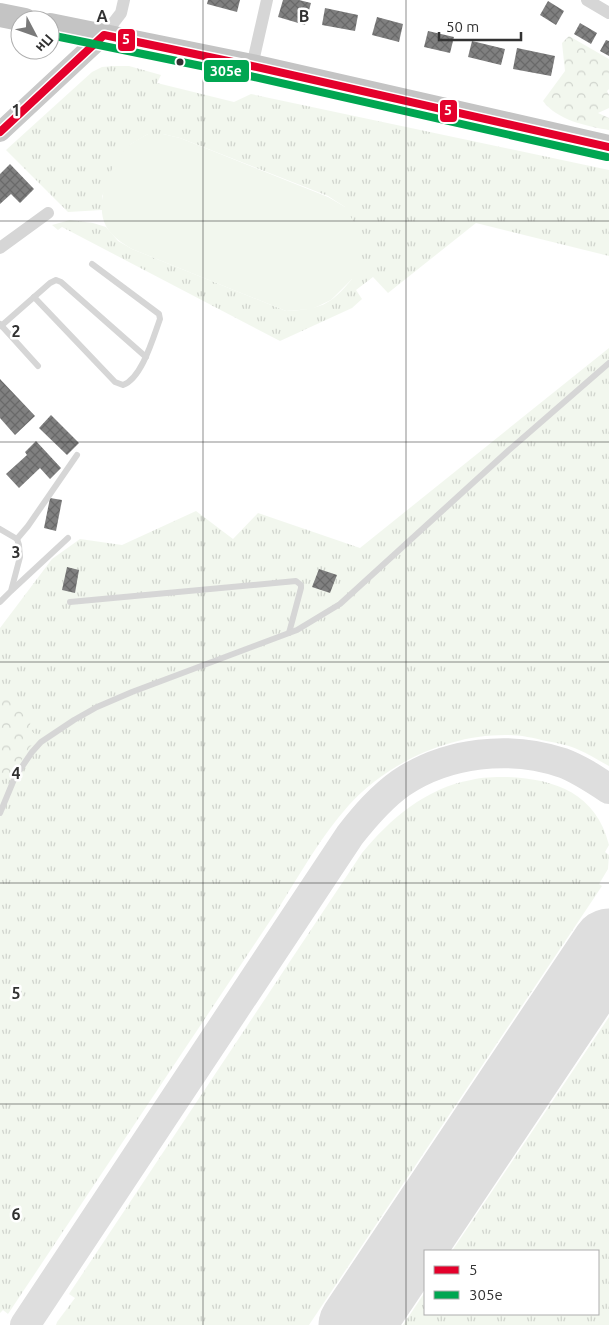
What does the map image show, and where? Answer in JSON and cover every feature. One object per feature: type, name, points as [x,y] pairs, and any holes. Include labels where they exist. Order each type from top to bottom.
[{"type":"highway","points":[[60,27],[252,66],[609,146]]},
{"type":"main road","points":[[0,132],[104,35]]},
{"type":"street","points":[[104,35],[121,13],[124,0]]},
{"type":"street","points":[[252,66],[267,0]]},
{"type":"street","points":[[587,0],[609,13]]},
{"type":"street","points":[[0,248],[48,213]]},
{"type":"lane","points":[[34,297],[115,382],[123,385],[129,383],[146,357],[160,319],[159,314],[92,264]]},
{"type":"lane","points":[[38,366],[1,325],[50,282],[56,280],[61,282],[146,357]]},
{"type":"lane","points":[[0,813],[15,777],[32,752],[42,742],[74,720],[97,707],[132,692],[289,633],[319,617],[349,596],[508,450],[609,363]]},
{"type":"lane","points":[[16,539],[28,526],[77,455]]},
{"type":"lane","points":[[0,529],[16,539],[19,544],[20,557],[11,590]]},
{"type":"lane","points":[[0,602],[68,538]]},
{"type":"lane","points":[[70,602],[296,581],[301,585],[301,588],[289,633]]},
{"type":"green space","points":[[569,36],[609,59],[609,89],[607,91],[609,95],[609,108],[598,113],[609,118],[609,130],[573,121],[556,113],[543,101],[565,71],[562,43]]},
{"type":"green space","points":[[129,66],[161,75],[157,83],[234,102],[251,94],[609,170],[609,256],[476,223],[388,293],[373,277],[356,290],[362,299],[352,308],[280,341],[62,227],[58,230],[52,225],[70,220],[106,227],[118,241],[132,249],[286,311],[308,309],[324,304],[337,295],[352,279],[345,207],[328,196],[180,138],[163,134],[148,134],[131,144],[102,196],[102,210],[68,212],[6,150],[92,72],[102,67]]},
{"type":"green space","points":[[148,134],[163,134],[180,138],[328,197],[345,207],[356,226],[359,249],[358,267],[352,279],[331,300],[312,309],[286,311],[132,249],[121,242],[106,226],[103,216],[102,205],[106,182],[117,160],[124,151]]},
{"type":"green space","points":[[609,348],[609,766],[563,744],[518,736],[486,736],[442,745],[421,754],[382,776],[365,790],[349,805],[320,842],[278,909],[8,1314],[3,1310],[0,1313],[0,628],[52,559],[80,539],[122,545],[196,511],[233,539],[258,513],[360,548]]},
{"type":"green space","points":[[0,690],[13,705],[32,717],[29,728],[38,738],[29,748],[12,776],[4,773],[0,777]]},
{"type":"green space","points":[[506,777],[541,781],[571,792],[584,801],[603,827],[609,845],[605,852],[609,855],[608,869],[599,884],[602,886],[309,1325],[56,1325],[75,1298],[69,1294],[362,853],[397,817],[439,790],[479,778]]},
{"type":"green space","points":[[609,1017],[609,1325],[403,1325],[424,1294],[424,1315],[599,1315],[599,1250],[453,1250]]},
{"type":"building","points":[[208,0],[240,0],[237,12],[207,4]]},
{"type":"building","points":[[283,0],[299,0],[311,3],[305,25],[278,17]]},
{"type":"building","points":[[548,1],[564,11],[556,25],[540,15]]},
{"type":"building","points":[[325,8],[358,15],[355,31],[322,25]]},
{"type":"building","points":[[377,17],[403,24],[399,42],[372,35]]},
{"type":"building","points":[[580,23],[597,33],[591,44],[574,34]]},
{"type":"building","points":[[428,31],[454,37],[450,53],[424,47]]},
{"type":"building","points":[[606,40],[609,41],[609,56],[600,51]]},
{"type":"building","points":[[472,41],[505,49],[501,65],[468,57]]},
{"type":"building","points":[[517,48],[555,56],[551,76],[513,69]]},
{"type":"building","points":[[10,164],[34,189],[20,203],[11,194],[0,204],[0,174]]},
{"type":"building","points":[[0,379],[35,416],[15,435],[0,418]]},
{"type":"building","points":[[51,415],[79,443],[67,455],[39,428]]},
{"type":"building","points":[[36,441],[61,468],[50,479],[40,468],[19,488],[6,474],[27,455],[25,452]]},
{"type":"building","points":[[50,498],[62,500],[56,531],[44,528]]},
{"type":"building","points":[[67,567],[79,570],[75,593],[62,590]]},
{"type":"building","points":[[319,569],[337,575],[330,593],[312,587]]},
{"type":"taxiway","points":[[25,1325],[350,835],[387,794],[401,783],[438,764],[458,758],[501,753],[543,757],[563,763],[581,771],[609,789]]},
{"type":"runway","points":[[356,1325],[609,946]]},
{"type":"transit line","name":"5","points":[[0,132],[104,35],[252,66],[609,147]]},
{"type":"transit line","name":"305e","points":[[60,37],[250,76],[607,157]]}]
